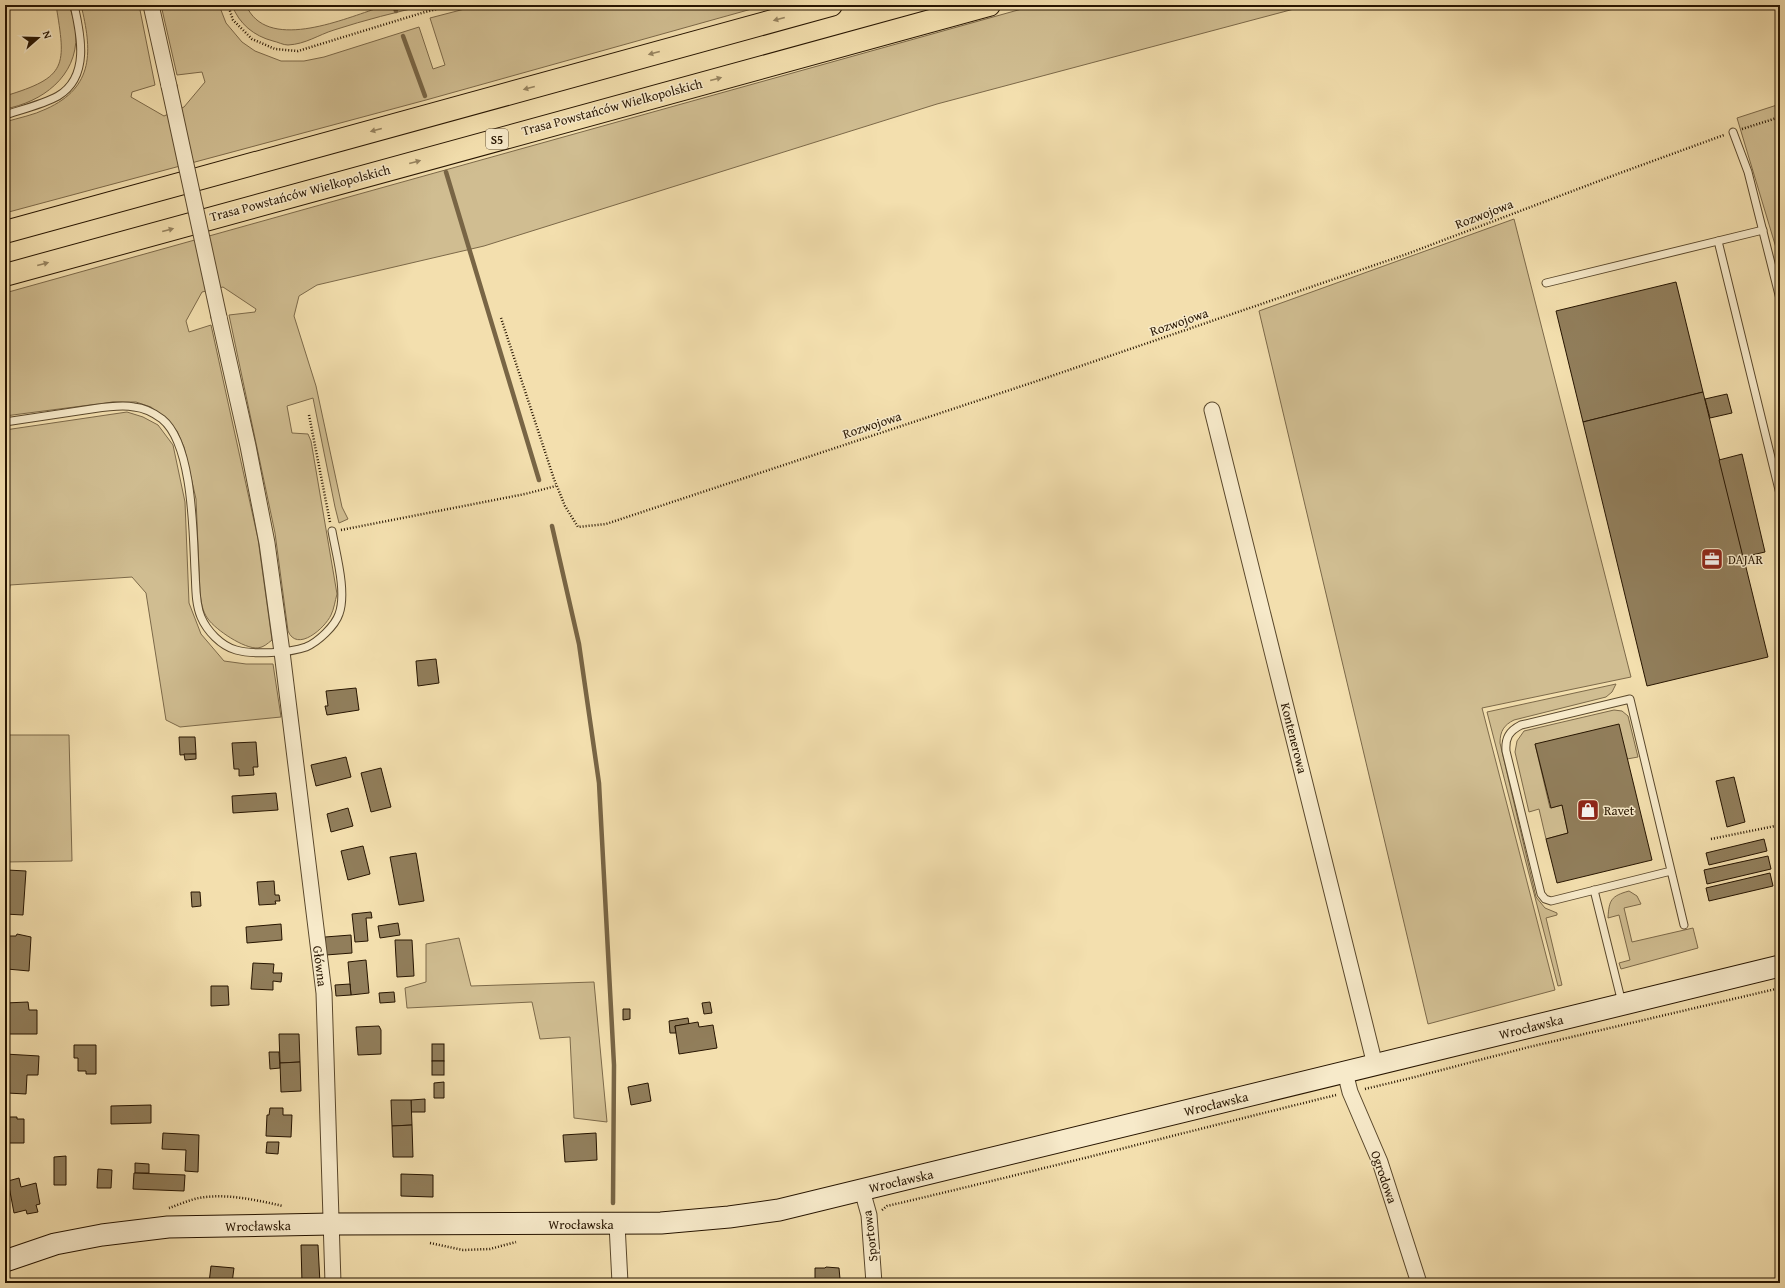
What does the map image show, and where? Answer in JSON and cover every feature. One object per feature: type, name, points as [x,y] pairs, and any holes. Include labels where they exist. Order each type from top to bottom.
[{"type":"highway","points":[[5,232],[830,5]]},
{"type":"highway","name":"Trasa Powstańców Wielkopolskich","points":[[5,275],[989,5]]},
{"type":"main road","name":"Wrocławska","points":[[5,1261],[55,1244],[102,1235],[168,1227],[331,1224],[617,1224],[704,1219],[779,1210],[1780,966]]},
{"type":"street","name":"Główna","points":[[151,5],[248,446],[267,543],[324,993],[333,1283]]},
{"type":"street","name":"Kontenerowa","points":[[1212,410],[1375,1065]]},
{"type":"street","name":"Ogrodowa","points":[[1346,1072],[1350,1092],[1380,1162],[1419,1283]]},
{"type":"street","name":"Sportowa","points":[[862,1190],[869,1215],[874,1283]]},
{"type":"street","points":[[617,1224],[620,1283]]},
{"type":"lane","points":[[5,115],[58,96],[68,86],[78,72],[81,52],[81,34],[74,5]]},
{"type":"lane","points":[[1733,132],[1748,172],[1780,299]]},
{"type":"lane","points":[[1546,283],[1763,230]]},
{"type":"lane","points":[[1718,241],[1780,494]]},
{"type":"lane","points":[[5,422],[103,408],[133,406],[148,410],[163,420],[174,432],[182,453],[192,505],[197,600],[201,617],[217,640],[235,650],[250,652],[282,652],[307,646],[323,635],[339,615],[341,588],[332,531]]},
{"type":"lane","points":[[1671,871],[1551,901],[1545,899],[1541,894],[1506,751],[1505,742],[1513,729],[1521,725],[1630,699],[1684,925]]},
{"type":"lane","points":[[1594,890],[1622,1005]]},
{"type":"path","points":[[228,5],[233,20],[252,40],[275,49],[298,51],[425,12],[453,5]]},
{"type":"path","name":"Rozwojowa","points":[[556,486],[565,506],[578,528],[606,524],[1034,382],[1407,254],[1612,176],[1733,132],[1780,117]]},
{"type":"path","points":[[309,415],[332,531],[525,494],[556,486],[501,318]]},
{"type":"path","points":[[1711,839],[1780,825]]},
{"type":"shaded area","points":[[56,5],[69,5],[74,20],[76,35],[75,50],[71,63],[64,75],[44,94],[19,106],[5,109],[5,96],[41,82],[51,75],[58,66],[61,56],[61,42]]},
{"type":"shaded area","points":[[81,5],[139,5],[155,85],[132,92],[131,97],[164,116],[184,107],[205,82],[202,72],[177,75],[161,5],[219,5],[226,23],[242,42],[255,51],[281,61],[304,61],[324,57],[419,27],[433,69],[445,65],[430,18],[480,5],[766,5],[426,100],[5,213],[5,122],[31,115],[62,100],[74,90],[82,78],[88,52],[85,21]]},
{"type":"shaded area","points":[[232,5],[246,5],[256,19],[270,27],[287,30],[305,29],[343,20],[375,9],[377,5],[428,5],[357,23],[306,41],[288,45],[266,39],[248,28],[239,18]]},
{"type":"shaded area","points":[[1036,5],[1309,5],[937,104],[484,246],[317,285],[299,296],[294,316],[316,386],[342,507],[348,519],[339,523],[313,398],[287,406],[292,433],[308,434],[311,441],[337,594],[333,610],[328,620],[317,632],[304,639],[298,640],[292,637],[288,631],[275,533],[229,315],[255,312],[256,309],[223,287],[202,292],[186,321],[189,332],[211,325],[258,539],[272,640],[262,647],[258,648],[245,645],[231,638],[217,628],[204,613],[200,592],[196,499],[184,447],[177,431],[167,420],[151,407],[136,402],[113,402],[5,416],[5,293]]},
{"type":"shaded area","points":[[1780,104],[1780,261],[1737,118]]},
{"type":"shaded area","points":[[1514,219],[1631,677],[1482,708],[1555,990],[1428,1024],[1259,311]]},
{"type":"shaded area","points":[[127,412],[143,417],[158,425],[173,445],[185,502],[189,603],[201,634],[224,661],[246,664],[273,664],[281,717],[180,727],[166,720],[146,593],[132,577],[10,585],[5,636],[5,430]]},
{"type":"shaded area","points":[[1616,684],[1612,692],[1606,697],[1514,720],[1505,726],[1501,735],[1500,743],[1536,897],[1545,908],[1557,913],[1557,915],[1546,918],[1562,985],[1558,986],[1487,712]]},
{"type":"shaded area","points":[[1614,710],[1622,711],[1628,716],[1638,757],[1627,759],[1535,744],[1550,808],[1562,805],[1568,833],[1546,839],[1539,809],[1529,812],[1515,752],[1517,741],[1524,731]]},
{"type":"shaded area","points":[[5,735],[69,735],[72,861],[5,862]]},
{"type":"shaded area","points":[[1629,891],[1637,896],[1641,904],[1624,908],[1632,942],[1693,928],[1698,948],[1621,969],[1619,963],[1630,960],[1619,915],[1608,918],[1608,912],[1610,903],[1615,897]]},
{"type":"shaded area","points":[[459,938],[471,986],[594,982],[607,1122],[574,1118],[570,1037],[540,1039],[532,1002],[407,1008],[405,988],[426,982],[426,944]]},
{"type":"building","points":[[1676,282],[1703,392],[1583,422],[1556,311]]},
{"type":"building","points":[[1703,392],[1768,657],[1647,686],[1583,422]]},
{"type":"building","points":[[1727,394],[1732,413],[1710,418],[1705,399]]},
{"type":"building","points":[[1742,454],[1765,552],[1743,557],[1719,460]]},
{"type":"building","points":[[436,659],[439,683],[418,686],[416,661]]},
{"type":"building","points":[[356,688],[359,710],[327,715],[325,706],[328,706],[326,691]]},
{"type":"building","points":[[1619,724],[1652,860],[1557,883],[1546,839],[1568,833],[1562,805],[1551,808],[1535,744]]},
{"type":"building","points":[[179,737],[195,737],[196,754],[180,755]]},
{"type":"building","points":[[256,742],[258,767],[253,767],[254,775],[239,776],[239,769],[234,769],[232,743]]},
{"type":"building","points":[[184,754],[196,754],[196,759],[185,760]]},
{"type":"building","points":[[346,757],[351,777],[316,786],[311,765]]},
{"type":"building","points":[[381,768],[391,807],[371,812],[361,773]]},
{"type":"building","points":[[1734,777],[1745,822],[1727,827],[1716,781]]},
{"type":"building","points":[[276,793],[278,810],[233,813],[232,796]]},
{"type":"building","points":[[348,808],[353,826],[331,832],[327,814]]},
{"type":"building","points":[[1764,839],[1767,851],[1709,865],[1706,853]]},
{"type":"building","points":[[363,846],[370,874],[348,880],[341,851]]},
{"type":"building","points":[[416,853],[424,901],[399,905],[390,857]]},
{"type":"building","points":[[1780,855],[1780,870],[1776,856]]},
{"type":"building","points":[[1768,856],[1771,869],[1707,884],[1704,870]]},
{"type":"building","points":[[7,870],[26,871],[23,915],[5,914]]},
{"type":"building","points":[[1770,873],[1773,886],[1709,901],[1706,888]]},
{"type":"building","points":[[274,881],[275,895],[279,895],[280,901],[275,901],[276,904],[259,905],[257,882]]},
{"type":"building","points":[[191,892],[200,892],[201,906],[192,907]]},
{"type":"building","points":[[371,912],[372,918],[366,918],[368,941],[355,942],[352,914]]},
{"type":"building","points":[[398,923],[400,935],[380,938],[378,926]]},
{"type":"building","points":[[281,924],[282,940],[247,943],[246,927]]},
{"type":"building","points":[[17,934],[31,937],[29,971],[7,969],[9,936],[16,936]]},
{"type":"building","points":[[351,935],[352,953],[326,955],[325,937]]},
{"type":"building","points":[[395,940],[412,940],[414,976],[397,977]]},
{"type":"building","points":[[366,960],[369,993],[351,995],[348,962]]},
{"type":"building","points":[[253,963],[274,964],[273,973],[282,973],[281,982],[273,981],[273,990],[251,989]]},
{"type":"building","points":[[350,984],[351,995],[336,996],[335,985]]},
{"type":"building","points":[[211,986],[228,986],[229,1005],[211,1006]]},
{"type":"building","points":[[394,992],[395,1002],[380,1003],[379,993]]},
{"type":"building","points":[[28,1002],[29,1010],[37,1010],[37,1034],[5,1034],[5,1003]]},
{"type":"building","points":[[710,1002],[712,1013],[704,1014],[702,1003]]},
{"type":"building","points":[[623,1009],[630,1009],[630,1019],[623,1020]]},
{"type":"building","points":[[688,1018],[689,1024],[675,1026],[676,1033],[670,1033],[669,1021]]},
{"type":"building","points":[[698,1022],[699,1027],[713,1025],[717,1048],[679,1054],[675,1026]]},
{"type":"building","points":[[379,1026],[381,1030],[381,1054],[358,1055],[356,1027]]},
{"type":"building","points":[[279,1034],[299,1034],[300,1062],[280,1063]]},
{"type":"building","points":[[432,1044],[444,1044],[444,1061],[432,1061]]},
{"type":"building","points":[[74,1045],[96,1045],[96,1074],[86,1074],[86,1071],[78,1071],[78,1058],[74,1058]]},
{"type":"building","points":[[269,1052],[279,1052],[280,1068],[270,1069]]},
{"type":"building","points":[[5,1054],[39,1056],[38,1075],[27,1075],[26,1094],[7,1093],[8,1074],[5,1073]]},
{"type":"building","points":[[432,1061],[444,1061],[444,1075],[432,1075]]},
{"type":"building","points":[[300,1062],[301,1091],[281,1092],[280,1063]]},
{"type":"building","points":[[444,1082],[444,1098],[434,1098],[434,1083]]},
{"type":"building","points":[[648,1083],[651,1101],[631,1105],[628,1087]]},
{"type":"building","points":[[425,1099],[425,1112],[411,1112],[411,1100]]},
{"type":"building","points":[[391,1100],[411,1100],[412,1125],[392,1126]]},
{"type":"building","points":[[151,1105],[151,1123],[111,1124],[111,1106]]},
{"type":"building","points":[[270,1108],[283,1108],[283,1115],[292,1115],[291,1137],[266,1136],[267,1115],[269,1115]]},
{"type":"building","points":[[9,1117],[24,1119],[24,1143],[5,1143],[5,1120],[9,1120]]},
{"type":"building","points":[[412,1125],[413,1157],[393,1157],[392,1126]]},
{"type":"building","points":[[163,1133],[199,1135],[198,1172],[185,1171],[186,1150],[162,1149]]},
{"type":"building","points":[[596,1133],[597,1160],[565,1162],[563,1135]]},
{"type":"building","points":[[267,1142],[279,1142],[278,1154],[266,1153]]},
{"type":"building","points":[[66,1156],[66,1185],[54,1185],[54,1157]]},
{"type":"building","points":[[135,1163],[149,1164],[149,1173],[135,1173]]},
{"type":"building","points":[[98,1169],[112,1170],[111,1188],[97,1188]]},
{"type":"building","points":[[134,1173],[185,1175],[184,1191],[133,1189]]},
{"type":"building","points":[[401,1174],[433,1175],[433,1197],[401,1196]]},
{"type":"building","points":[[19,1178],[21,1187],[36,1183],[40,1204],[36,1205],[38,1212],[27,1214],[26,1210],[14,1213],[8,1181]]},
{"type":"building","points":[[301,1245],[318,1245],[320,1283],[302,1283]]},
{"type":"building","points":[[211,1266],[234,1268],[232,1283],[209,1283]]},
{"type":"building","points":[[815,1268],[839,1268],[842,1283],[815,1283]]},
{"type":"building","points":[[454,1279],[455,1283],[440,1283],[440,1282]]},
{"type":"building","points":[[674,1280],[674,1283],[651,1283],[651,1282]]},
{"type":"waterway","points":[[394,5],[396,11]]},
{"type":"waterway","points":[[403,36],[425,96]]},
{"type":"waterway","points":[[446,172],[539,480]]},
{"type":"waterway","points":[[552,526],[579,644],[599,783],[614,1065],[613,1203]]},
{"type":"place","name":"DAJAR","points":[[1712,559]]},
{"type":"place","name":"Ravet","points":[[1588,810]]}]
